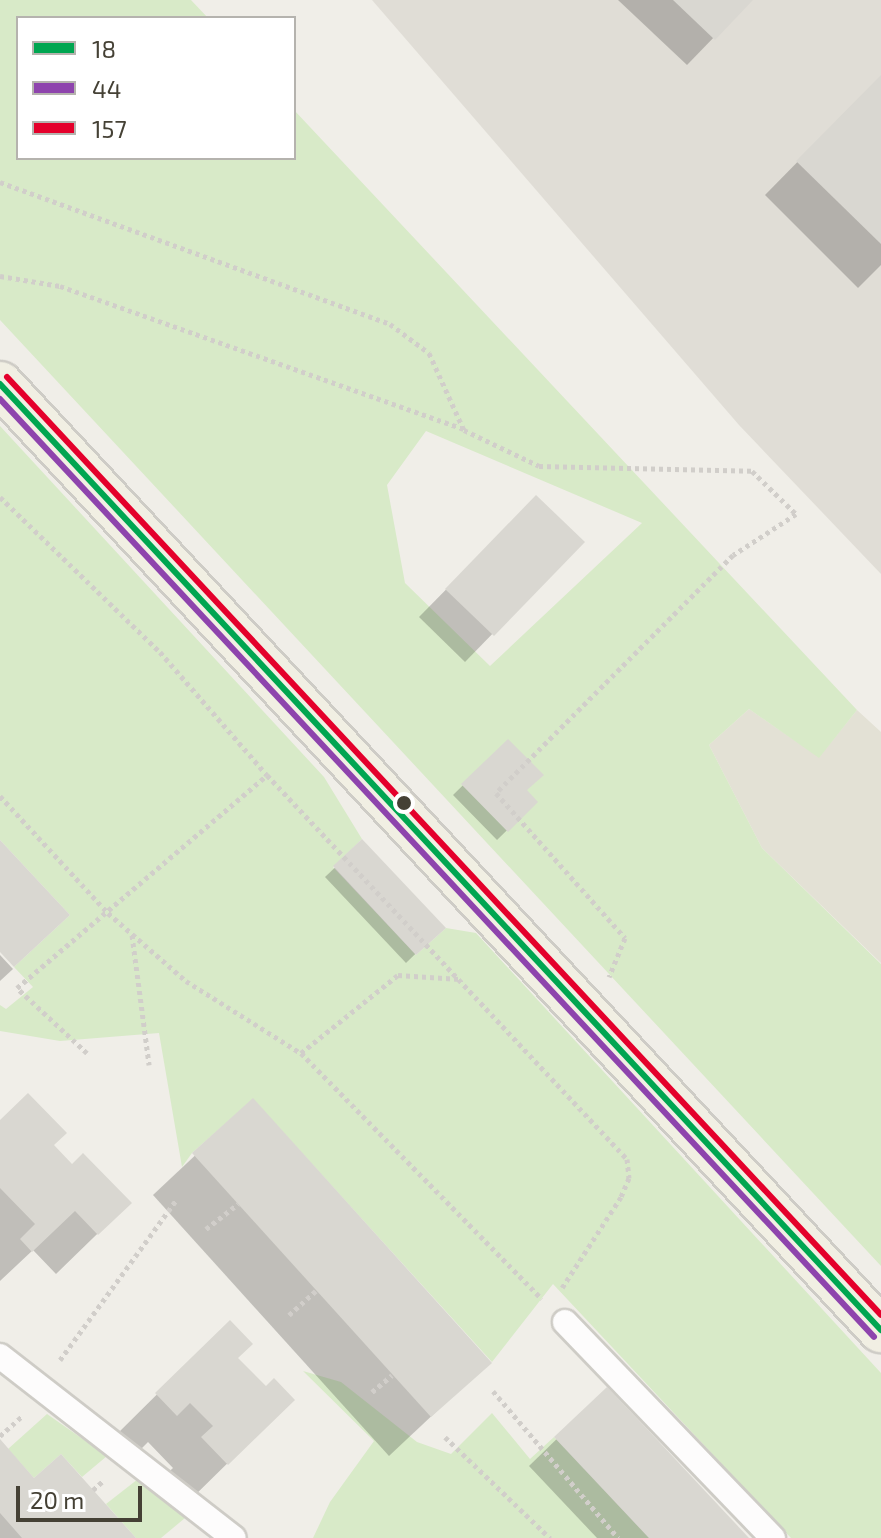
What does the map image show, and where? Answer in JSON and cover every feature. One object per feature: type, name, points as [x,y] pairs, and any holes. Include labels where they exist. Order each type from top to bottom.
[{"type":"main road","points":[[0,384],[881,1330]]},
{"type":"lane","points":[[558,1314],[773,1538]]},
{"type":"lane","points":[[0,1356],[234,1538]]},
{"type":"path","points":[[0,182],[390,324],[429,353],[464,430]]},
{"type":"path","points":[[0,276],[60,286],[464,430],[539,466],[752,471],[796,514],[733,555],[496,793],[625,938]]},
{"type":"path","points":[[0,497],[160,652],[267,775],[627,1159],[629,1178],[621,1197],[558,1314],[301,1053],[186,981],[108,913],[0,796]]},
{"type":"path","points":[[87,1053],[17,988],[267,775]]},
{"type":"path","points":[[132,934],[149,1065]]},
{"type":"path","points":[[301,1053],[398,975],[460,979]]},
{"type":"path","points":[[41,1386],[177,1199]]},
{"type":"path","points":[[206,1229],[238,1204]]},
{"type":"path","points":[[289,1315],[316,1291]]},
{"type":"path","points":[[372,1392],[392,1375]]},
{"type":"path","points":[[493,1391],[618,1538]]},
{"type":"path","points":[[445,1437],[550,1538]]},
{"type":"shaded area","points":[[372,0],[881,0],[881,574],[739,425]]},
{"type":"shaded area","points":[[749,709],[819,757],[857,710],[881,732],[881,963],[762,848],[709,745]]},
{"type":"green space","points":[[0,0],[191,0],[206,16],[16,16],[16,160],[296,160],[296,112],[857,710],[819,758],[749,709],[709,745],[762,848],[881,964],[881,1266],[0,320]],"holes":[[[426,431],[642,523],[490,666],[405,583],[387,485]]]},
{"type":"green space","points":[[0,426],[324,777],[362,839],[333,867],[416,955],[446,928],[476,933],[881,1373],[881,1538],[791,1538],[553,1284],[492,1362],[253,1099],[192,1153],[182,1167],[159,1033],[60,1041],[0,1031],[0,1005],[6,1009],[33,987],[14,967],[70,915],[0,840]]},
{"type":"green space","points":[[303,1371],[341,1382],[417,1442],[451,1454],[492,1413],[530,1459],[554,1437],[649,1538],[313,1538],[330,1502],[374,1441]]},
{"type":"green space","points":[[47,1414],[107,1456],[82,1477],[61,1454],[34,1478],[8,1449]]},
{"type":"green space","points":[[138,1479],[185,1518],[161,1538],[136,1538],[106,1504]]},
{"type":"building","points":[[673,0],[753,0],[715,40]]},
{"type":"building","points":[[881,75],[881,244],[796,161]]},
{"type":"building","points":[[536,495],[585,542],[494,636],[445,589]]},
{"type":"building","points":[[508,739],[544,775],[527,790],[538,802],[508,832],[461,784]]},
{"type":"building","points":[[362,839],[446,928],[416,955],[333,866]]},
{"type":"building","points":[[0,840],[70,915],[14,967],[0,952]]},
{"type":"building","points":[[28,1093],[67,1133],[54,1145],[72,1164],[83,1153],[132,1203],[98,1235],[75,1211],[32,1252],[20,1239],[35,1224],[0,1188],[0,1120]]},
{"type":"building","points":[[253,1098],[492,1363],[431,1417],[192,1153]]},
{"type":"building","points":[[230,1320],[253,1344],[238,1358],[266,1386],[274,1378],[295,1400],[228,1465],[201,1437],[213,1426],[190,1403],[177,1416],[155,1393]]},
{"type":"building","points":[[607,1387],[749,1538],[649,1538],[554,1437]]},
{"type":"building","points":[[0,1439],[34,1478],[61,1454],[136,1538],[22,1538],[0,1513]]},
{"type":"transit line","name":"157","points":[[7,377],[881,1315]]},
{"type":"transit line","name":"18","points":[[0,384],[881,1330]]},
{"type":"transit line","name":"44","points":[[0,399],[874,1337]]}]
